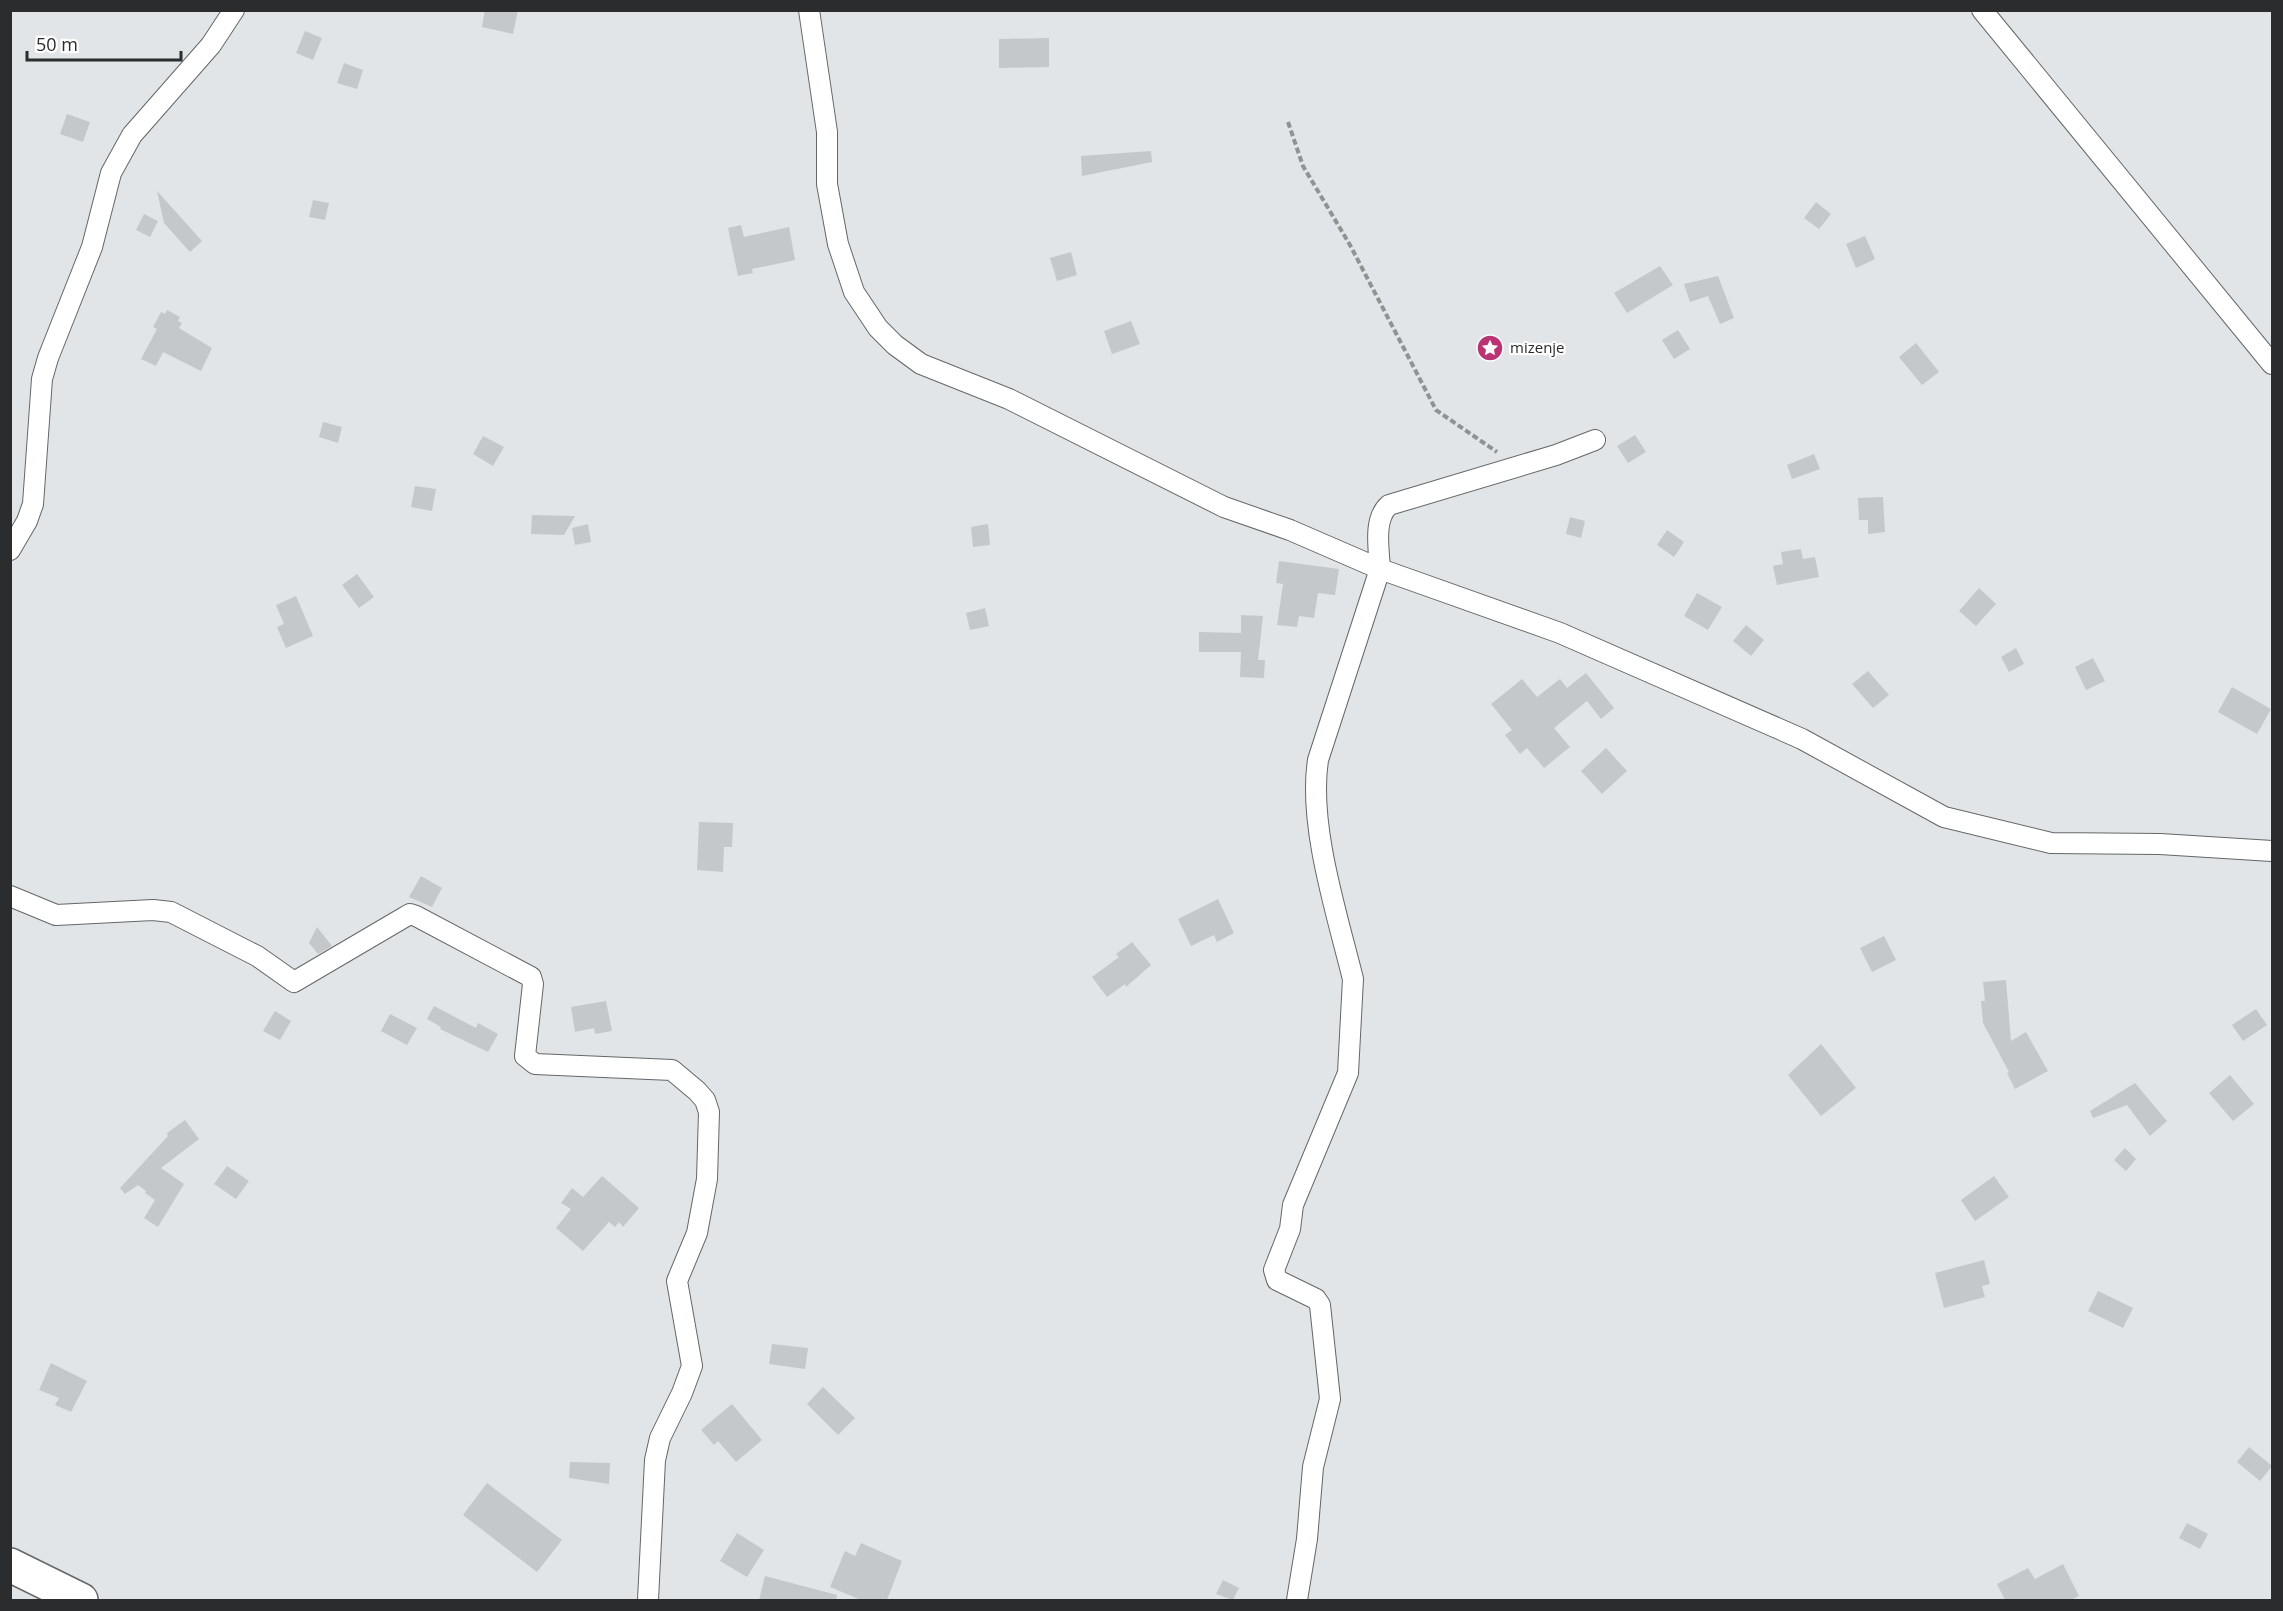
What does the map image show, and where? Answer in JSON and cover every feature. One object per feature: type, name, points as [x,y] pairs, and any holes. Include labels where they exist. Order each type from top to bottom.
[{"type":"highway","points":[[10,1565],[81,1600]]},
{"type":"street","points":[[10,550],[27,521],[33,504],[42,379],[48,358],[92,247],[111,173],[132,135],[211,45],[234,10]]},
{"type":"street","points":[[809,10],[827,132],[827,184],[838,244],[854,292],[878,328],[895,345],[921,364],[1009,399],[1224,507],[1290,530],[1380,569],[1560,633],[1803,739],[1932,812],[1955,821],[2051,843],[2160,844],[2272,851]]},
{"type":"street","points":[[1982,10],[2272,364]]},
{"type":"street","points":[[1297,1600],[1307,1539],[1313,1467],[1330,1399],[1320,1305],[1316,1299],[1277,1280],[1274,1270],[1290,1229],[1293,1205],[1348,1073],[1353,979],[1323,855],[1316,770],[1380,569],[1380,517],[1389,505],[1595,441]]},
{"type":"street","points":[[10,896],[56,915],[153,910],[171,912],[257,956],[294,982],[410,914],[531,977],[533,984],[525,1056],[530,1062],[672,1070],[697,1091],[705,1100],[709,1112],[707,1179],[697,1233],[677,1281],[692,1366],[685,1388],[660,1438],[655,1460],[648,1600]]},
{"type":"path","points":[[1288,122],[1303,166],[1350,245],[1436,410],[1482,443],[1520,465]]},
{"type":"building","points":[[485,10],[518,10],[513,34],[482,27]]},
{"type":"building","points":[[305,31],[322,38],[313,60],[296,53]]},
{"type":"building","points":[[1049,38],[1049,67],[999,68],[999,39]]},
{"type":"building","points":[[344,63],[363,70],[357,89],[337,83]]},
{"type":"building","points":[[67,114],[90,122],[83,142],[60,134]]},
{"type":"building","points":[[1151,151],[1152,162],[1082,176],[1081,156]]},
{"type":"building","points":[[157,191],[202,241],[190,252],[164,223]]},
{"type":"building","points":[[313,200],[329,203],[325,220],[309,217]]},
{"type":"building","points":[[1816,202],[1831,214],[1819,229],[1804,218]]},
{"type":"building","points":[[144,214],[158,221],[150,237],[136,230]]},
{"type":"building","points":[[741,225],[744,237],[789,227],[795,260],[752,269],[753,273],[738,276],[728,228]]},
{"type":"building","points":[[1865,236],[1875,259],[1856,268],[1846,244]]},
{"type":"building","points":[[1071,252],[1077,275],[1057,281],[1050,258]]},
{"type":"building","points":[[1660,266],[1673,285],[1627,313],[1614,293]]},
{"type":"building","points":[[1718,276],[1734,318],[1720,324],[1708,296],[1690,302],[1684,284]]},
{"type":"building","points":[[167,310],[180,317],[178,321],[182,323],[179,328],[212,348],[201,371],[163,352],[156,366],[141,359],[157,329],[153,327],[161,312],[165,314]]},
{"type":"building","points":[[1131,321],[1140,344],[1112,354],[1104,331]]},
{"type":"building","points":[[1678,330],[1690,349],[1674,359],[1662,340]]},
{"type":"building","points":[[1916,343],[1939,372],[1922,385],[1899,357]]},
{"type":"building","points":[[323,422],[342,427],[338,443],[319,437]]},
{"type":"building","points":[[1635,435],[1646,452],[1628,463],[1617,446]]},
{"type":"building","points":[[483,436],[504,447],[493,466],[473,454]]},
{"type":"building","points":[[1814,454],[1820,469],[1792,479],[1787,465]]},
{"type":"building","points":[[415,486],[436,489],[432,511],[411,507]]},
{"type":"building","points":[[1883,497],[1885,532],[1868,534],[1868,520],[1859,520],[1858,498]]},
{"type":"building","points":[[532,515],[575,516],[564,535],[531,534]]},
{"type":"building","points":[[1570,517],[1585,521],[1581,538],[1566,534]]},
{"type":"building","points":[[588,524],[591,542],[575,545],[572,528]]},
{"type":"building","points":[[988,524],[990,545],[973,547],[971,527]]},
{"type":"building","points":[[1667,530],[1684,542],[1674,557],[1657,545]]},
{"type":"building","points":[[1801,549],[1803,559],[1815,557],[1819,577],[1777,585],[1773,566],[1783,564],[1781,552]]},
{"type":"building","points":[[1279,561],[1339,569],[1335,595],[1318,593],[1314,618],[1299,616],[1297,627],[1277,625],[1283,584],[1276,583]]},
{"type":"building","points":[[357,574],[374,597],[359,608],[342,585]]},
{"type":"building","points":[[1979,588],[1996,604],[1976,626],[1959,611]]},
{"type":"building","points":[[1697,593],[1722,607],[1708,630],[1684,616]]},
{"type":"building","points":[[296,596],[313,636],[286,648],[277,627],[284,624],[276,605]]},
{"type":"building","points":[[985,608],[989,626],[970,630],[966,613]]},
{"type":"building","points":[[1241,615],[1263,616],[1258,660],[1265,660],[1264,678],[1240,677],[1241,652],[1199,652],[1199,632],[1241,633]]},
{"type":"building","points":[[1746,625],[1764,640],[1751,656],[1733,641]]},
{"type":"building","points":[[2016,648],[2024,664],[2009,672],[2001,657]]},
{"type":"building","points":[[2093,658],[2105,681],[2086,690],[2075,667]]},
{"type":"building","points":[[1868,671],[1889,695],[1873,708],[1852,684]]},
{"type":"building","points":[[1586,673],[1614,708],[1601,719],[1587,701],[1554,728],[1570,747],[1544,768],[1527,748],[1520,754],[1505,735],[1512,730],[1491,704],[1522,679],[1537,697],[1560,679],[1567,688]]},
{"type":"building","points":[[2232,687],[2271,709],[2257,734],[2218,712]]},
{"type":"building","points":[[1606,748],[1627,771],[1602,794],[1581,771]]},
{"type":"building","points":[[699,822],[733,823],[732,847],[724,847],[723,872],[697,870]]},
{"type":"building","points":[[421,876],[442,888],[432,907],[409,897]]},
{"type":"building","points":[[1218,899],[1234,933],[1217,942],[1214,935],[1191,946],[1178,919]]},
{"type":"building","points":[[317,927],[332,946],[318,954],[309,943]]},
{"type":"building","points":[[1884,936],[1896,960],[1872,972],[1860,948]]},
{"type":"building","points":[[1132,942],[1151,965],[1126,987],[1125,984],[1107,997],[1092,977],[1119,957],[1116,954]]},
{"type":"building","points":[[2006,980],[2011,1041],[2026,1032],[2048,1071],[2015,1089],[2007,1073],[2009,1072],[1983,1023],[1981,1001],[1985,1001],[1983,982]]},
{"type":"building","points":[[606,1001],[612,1031],[595,1034],[594,1028],[575,1032],[571,1007]]},
{"type":"building","points":[[434,1006],[476,1028],[478,1023],[498,1034],[488,1052],[440,1029],[441,1027],[427,1019]]},
{"type":"building","points":[[2256,1009],[2267,1025],[2243,1041],[2232,1025]]},
{"type":"building","points":[[275,1011],[291,1021],[280,1040],[263,1031]]},
{"type":"building","points":[[390,1014],[417,1028],[407,1045],[381,1031]]},
{"type":"building","points":[[1821,1044],[1856,1088],[1821,1116],[1788,1075]]},
{"type":"building","points":[[2230,1075],[2254,1104],[2233,1121],[2209,1093]]},
{"type":"building","points":[[2135,1083],[2167,1121],[2150,1136],[2127,1105],[2093,1118],[2090,1111]]},
{"type":"building","points":[[185,1120],[199,1139],[161,1168],[184,1184],[158,1227],[144,1218],[155,1200],[138,1185],[125,1194],[120,1188],[168,1136],[167,1133]]},
{"type":"building","points":[[2125,1148],[2136,1159],[2126,1171],[2114,1160]]},
{"type":"building","points":[[227,1166],[249,1181],[236,1199],[214,1184]]},
{"type":"building","points":[[602,1176],[639,1208],[623,1227],[619,1222],[615,1227],[609,1222],[583,1251],[556,1228],[571,1209],[561,1203],[572,1188],[583,1197]]},
{"type":"building","points":[[1994,1176],[2009,1197],[1975,1221],[1961,1200]]},
{"type":"building","points":[[1984,1260],[1990,1284],[1982,1286],[1985,1297],[1944,1308],[1935,1273]]},
{"type":"building","points":[[2098,1291],[2133,1308],[2123,1328],[2088,1311]]},
{"type":"building","points":[[772,1344],[808,1348],[805,1369],[769,1364]]},
{"type":"building","points":[[51,1363],[87,1381],[71,1412],[55,1405],[59,1398],[39,1390]]},
{"type":"building","points":[[823,1387],[855,1418],[838,1435],[807,1404]]},
{"type":"building","points":[[732,1404],[762,1440],[736,1462],[718,1441],[714,1445],[701,1430]]},
{"type":"building","points":[[2249,1447],[2272,1466],[2260,1481],[2237,1462]]},
{"type":"building","points":[[570,1462],[610,1463],[609,1484],[569,1478]]},
{"type":"building","points":[[487,1483],[562,1540],[537,1572],[463,1515]]},
{"type":"building","points":[[2187,1523],[2208,1534],[2200,1549],[2179,1538]]},
{"type":"building","points":[[737,1533],[764,1550],[747,1577],[720,1561]]},
{"type":"building","points":[[861,1543],[902,1561],[887,1600],[861,1600],[830,1587],[845,1551],[855,1556]]},
{"type":"building","points":[[2063,1564],[2079,1596],[2070,1600],[2005,1600],[1997,1584],[2028,1568],[2035,1579]]},
{"type":"building","points":[[765,1576],[837,1595],[836,1600],[759,1600]]},
{"type":"building","points":[[1223,1580],[1239,1588],[1233,1600],[1216,1594]]},
{"type":"place","name":"mizenje","points":[[1490,348]]}]
